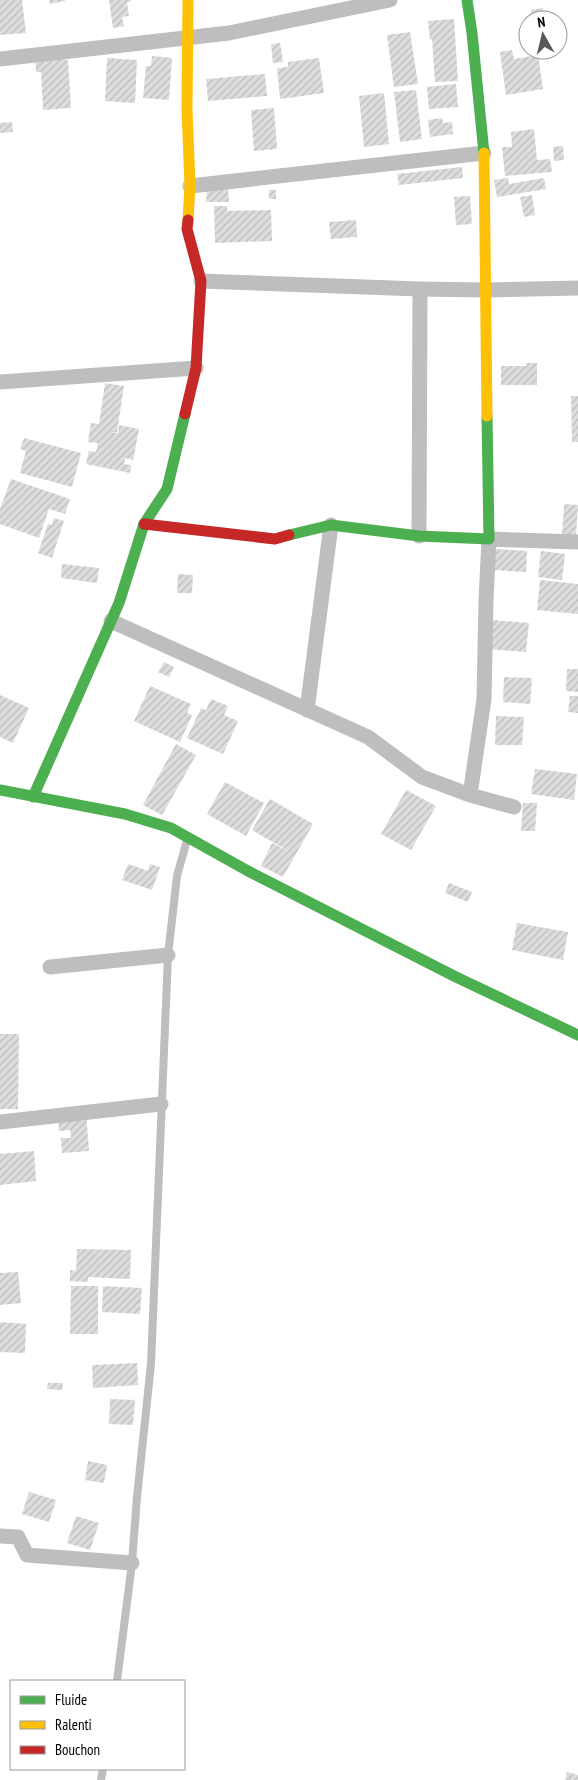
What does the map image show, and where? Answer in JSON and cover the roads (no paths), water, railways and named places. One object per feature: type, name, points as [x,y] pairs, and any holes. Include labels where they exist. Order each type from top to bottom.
[{"type":"street","points":[[33,797],[119,603],[144,524],[167,489],[196,368],[201,281],[188,229],[190,186],[188,0]]},
{"type":"street","points":[[0,60],[229,33],[390,0]]},
{"type":"street","points":[[468,0],[484,152],[489,539],[484,699],[470,795]]},
{"type":"street","points":[[190,186],[484,152]]},
{"type":"street","points":[[201,281],[420,289],[578,288]]},
{"type":"street","points":[[419,536],[420,289]]},
{"type":"street","points":[[0,382],[196,368]]},
{"type":"street","points":[[144,524],[276,539],[331,525],[419,536],[578,542]]},
{"type":"street","points":[[307,710],[331,525]]},
{"type":"street","points":[[111,622],[368,737],[422,777],[470,795],[514,807]]},
{"type":"street","points":[[0,790],[125,814],[171,828],[257,875],[448,973],[578,1035]]},
{"type":"street","points":[[50,967],[168,955]]},
{"type":"street","points":[[0,1122],[161,1104]]},
{"type":"street","points":[[0,1536],[18,1537],[27,1555],[132,1563]]},
{"type":"lane","points":[[117,1680],[132,1563],[151,1364],[168,955],[177,876],[188,837]]}]
